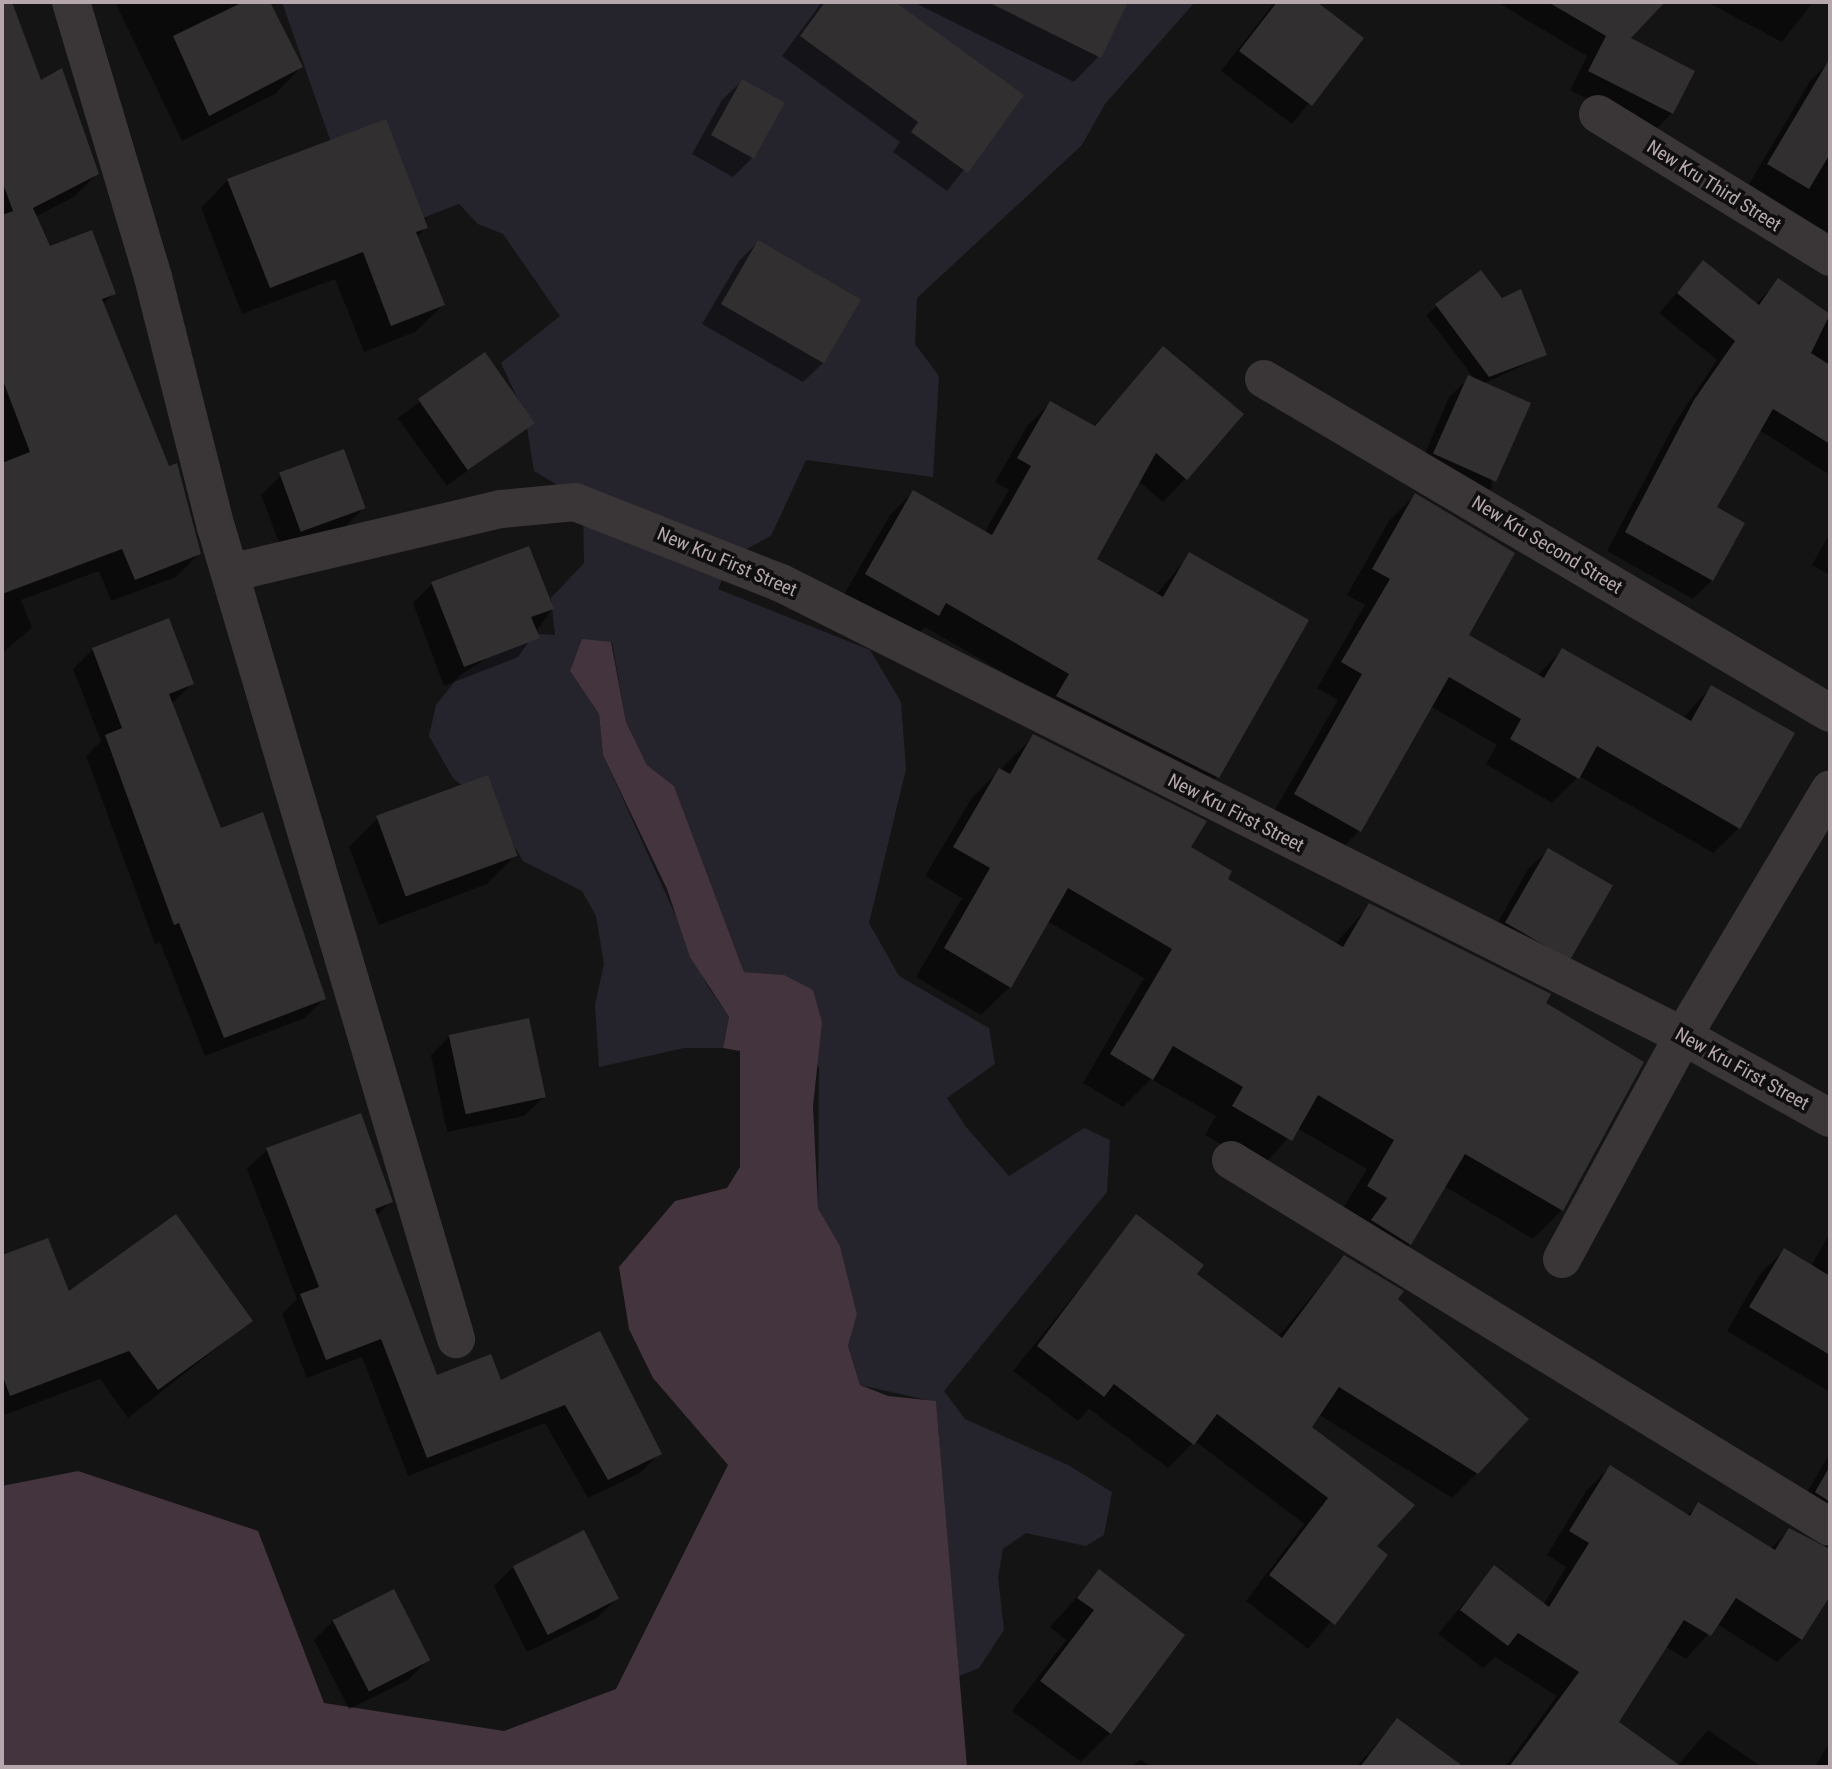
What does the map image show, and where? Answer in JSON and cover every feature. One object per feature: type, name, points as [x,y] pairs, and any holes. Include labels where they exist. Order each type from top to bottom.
[{"type":"street","points":[[71,2],[153,277],[230,573],[456,1339]]},
{"type":"street","name":"New Kru Third Street","points":[[1598,114],[1830,257]]},
{"type":"street","name":"New Kru Second Street","points":[[1264,379],[1830,713]]},
{"type":"street","name":"New Kru First Street","points":[[230,573],[548,501],[575,502],[634,525],[677,537],[793,589],[1682,1036],[1830,1118]]},
{"type":"street","points":[[1562,1259],[1682,1036],[1830,789]]},
{"type":"street","points":[[1231,1160],[1830,1527]]},
{"type":"shaded area","points":[[282,2],[1195,2],[1105,104],[1082,145],[917,298],[915,344],[939,376],[933,477],[806,460],[771,536],[733,556],[718,589],[870,650],[901,702],[906,769],[869,923],[899,976],[989,1028],[995,1064],[947,1098],[966,1127],[1009,1176],[1084,1128],[1110,1140],[1107,1192],[944,1391],[965,1419],[1068,1465],[1112,1492],[1104,1535],[1086,1546],[1026,1533],[1003,1549],[998,1577],[1004,1630],[979,1668],[959,1676],[936,1402],[860,1385],[848,1346],[857,1314],[840,1246],[818,1208],[819,1068],[784,975],[744,972],[674,786],[647,765],[626,722],[612,642],[570,671],[599,714],[603,755],[707,985],[729,1017],[723,1048],[684,1048],[599,1067],[595,1005],[604,964],[596,916],[582,891],[523,861],[494,812],[453,778],[429,736],[436,705],[459,676],[526,633],[555,635],[551,598],[584,563],[583,500],[534,471],[525,414],[501,363],[560,316],[503,234],[478,224],[459,204],[381,234],[358,220]]},
{"type":"shaded area","points":[[582,639],[611,642],[626,722],[647,765],[674,786],[744,972],[784,975],[813,990],[822,1022],[813,1106],[818,1208],[840,1246],[857,1314],[848,1346],[860,1385],[888,1396],[936,1401],[967,1767],[2,1767],[2,1486],[78,1471],[258,1531],[324,1703],[504,1731],[616,1689],[728,1465],[653,1378],[629,1329],[619,1267],[675,1201],[727,1188],[740,1167],[740,1051],[723,1048],[729,1017],[690,957],[667,889],[603,755],[599,714],[570,671]]},
{"type":"building","points":[[2,2],[12,2],[41,80],[62,68],[99,174],[33,208],[50,246],[92,230],[116,294],[102,299],[169,466],[177,463],[201,554],[135,580],[122,549],[2,594],[2,463],[30,452],[2,378],[2,215],[13,211],[2,181]]},
{"type":"building","points":[[243,2],[270,2],[303,67],[209,116],[173,36]]},
{"type":"building","points":[[825,2],[895,2],[1024,95],[968,173],[911,132],[918,122],[800,36]]},
{"type":"building","points":[[988,2],[1128,2],[1101,58]]},
{"type":"building","points":[[1277,2],[1317,2],[1364,38],[1312,106],[1239,51]]},
{"type":"building","points":[[1548,2],[1665,2],[1631,38],[1695,71],[1673,114],[1588,71],[1606,36]]},
{"type":"building","points":[[1830,58],[1830,154],[1809,189],[1767,164]]},
{"type":"building","points":[[742,79],[785,103],[754,159],[711,135]]},
{"type":"building","points":[[386,119],[428,228],[416,232],[445,305],[391,326],[363,252],[270,288],[227,179]]},
{"type":"building","points":[[758,240],[861,300],[824,364],[721,304]]},
{"type":"building","points":[[1703,260],[1759,305],[1778,278],[1830,314],[1811,353],[1830,365],[1830,444],[1773,409],[1717,507],[1745,523],[1713,581],[1625,532],[1694,400],[1735,341],[1677,293]]},
{"type":"building","points":[[1481,270],[1502,298],[1521,289],[1547,355],[1489,377],[1435,304]]},
{"type":"building","points":[[1163,346],[1244,414],[1187,480],[1156,453],[1097,559],[1163,597],[1189,552],[1309,620],[1219,778],[1056,696],[1069,674],[946,603],[939,616],[865,574],[913,490],[992,535],[1031,466],[1017,458],[1050,401],[1095,426]]},
{"type":"building","points":[[485,352],[535,423],[468,470],[418,399]]},
{"type":"building","points":[[1468,375],[1531,403],[1496,482],[1433,454]]},
{"type":"building","points":[[344,449],[366,508],[301,532],[279,473]]},
{"type":"building","points":[[1415,493],[1515,553],[1469,635],[1544,678],[1562,648],[1691,721],[1711,685],[1795,733],[1740,829],[1597,746],[1579,779],[1510,739],[1521,719],[1449,677],[1361,832],[1294,794],[1362,674],[1341,662],[1390,579],[1372,569]]},
{"type":"building","points":[[529,546],[554,609],[531,617],[540,638],[464,667],[431,582]]},
{"type":"building","points":[[169,618],[194,684],[169,694],[221,828],[263,812],[326,999],[224,1038],[179,923],[174,925],[105,735],[122,728],[92,648]]},
{"type":"building","points":[[1033,734],[1207,821],[1191,847],[1232,871],[1228,879],[1343,947],[1369,903],[1551,994],[1546,1003],[1644,1062],[1563,1211],[1465,1154],[1411,1245],[1371,1220],[1387,1198],[1367,1186],[1394,1140],[1318,1095],[1292,1141],[1232,1106],[1243,1087],[1173,1046],[1153,1080],[1110,1054],[1172,949],[1068,888],[1011,988],[944,948],[990,868],[953,847],[999,768],[1010,774]]},
{"type":"building","points":[[488,775],[517,856],[406,897],[376,816]]},
{"type":"building","points":[[1548,848],[1613,885],[1570,960],[1505,922]]},
{"type":"building","points":[[529,1018],[546,1097],[466,1114],[449,1035]]},
{"type":"building","points":[[361,1113],[393,1202],[375,1209],[437,1375],[491,1354],[501,1380],[600,1331],[662,1454],[608,1480],[565,1405],[427,1458],[381,1339],[326,1360],[300,1294],[319,1287],[266,1148]]},
{"type":"building","points":[[176,1214],[253,1321],[158,1390],[129,1351],[10,1396],[2,1374],[2,1255],[48,1238],[69,1291]]},
{"type":"building","points":[[1136,1214],[1204,1265],[1197,1274],[1282,1338],[1344,1255],[1404,1291],[1398,1299],[1529,1419],[1478,1474],[1339,1387],[1312,1427],[1415,1505],[1377,1546],[1388,1555],[1335,1625],[1269,1575],[1328,1498],[1217,1414],[1194,1445],[1114,1384],[1104,1397],[1037,1346]]},
{"type":"building","points":[[1784,1248],[1830,1276],[1830,1355],[1749,1307]]},
{"type":"building","points":[[1610,1465],[1690,1516],[1698,1502],[1775,1550],[1789,1528],[1830,1549],[1830,1596],[1802,1640],[1736,1598],[1711,1636],[1684,1620],[1619,1722],[1682,1767],[1509,1767],[1579,1672],[1518,1633],[1508,1646],[1460,1610],[1494,1565],[1549,1607],[1589,1543],[1569,1531]]},
{"type":"building","points":[[1830,1466],[1830,1502],[1815,1492]]},
{"type":"building","points":[[584,1530],[619,1599],[548,1635],[513,1566]]},
{"type":"building","points":[[1099,1569],[1185,1635],[1111,1734],[1040,1681],[1094,1610],[1077,1598]]},
{"type":"building","points":[[394,1589],[430,1660],[369,1692],[333,1620]]},
{"type":"building","points":[[1397,1718],[1464,1767],[1360,1767]]}]
